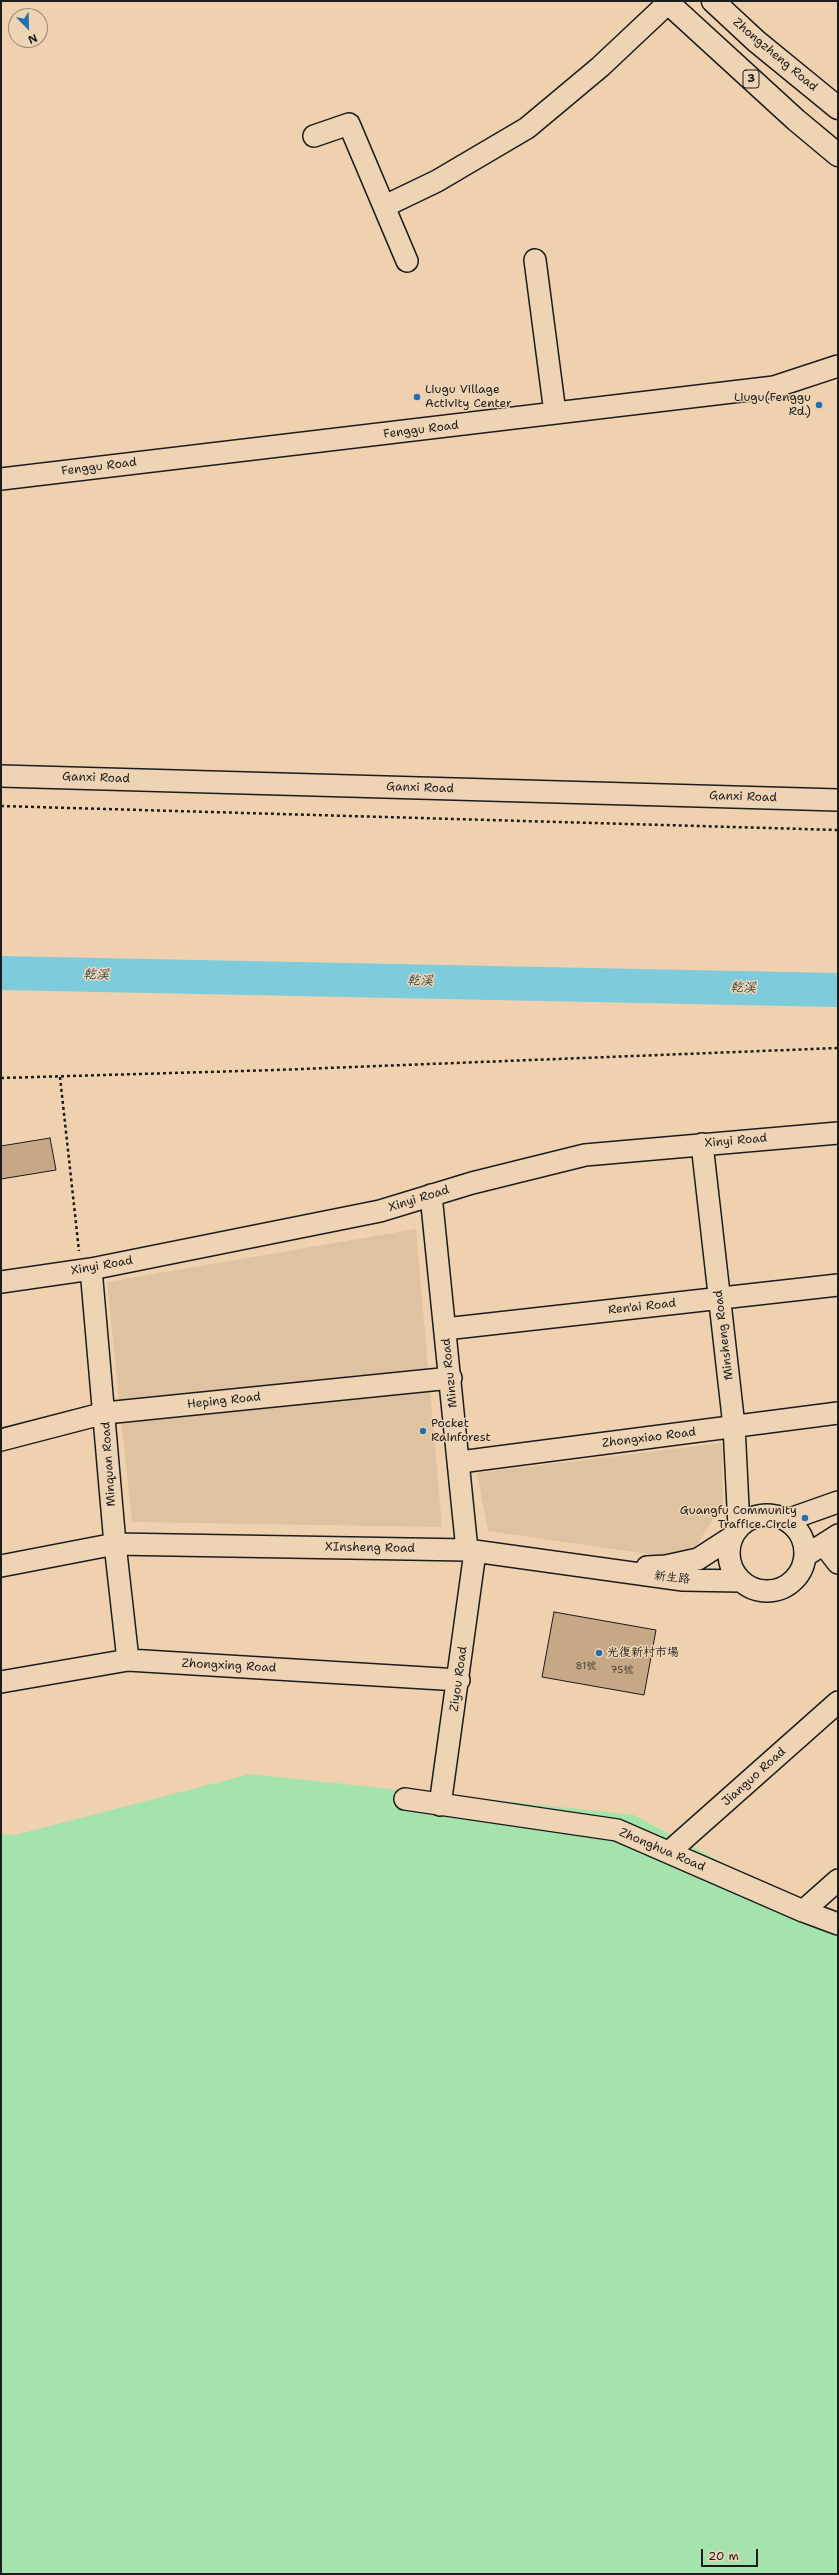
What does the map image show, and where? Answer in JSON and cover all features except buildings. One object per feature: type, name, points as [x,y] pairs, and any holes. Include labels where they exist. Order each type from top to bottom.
[{"type":"main road","name":"Zhongzheng Road","points":[[713,1],[756,41],[838,108]]},
{"type":"main road","name":"3","points":[[667,2],[796,120],[838,155]]},
{"type":"street","points":[[385,206],[437,181],[527,128],[600,67],[667,2]]},
{"type":"street","points":[[314,136],[349,124],[407,261]]},
{"type":"street","points":[[535,260],[555,413]]},
{"type":"street","name":"Fenggu Road","points":[[1,479],[774,387],[838,366]]},
{"type":"street","name":"Ganxi Road","points":[[1,776],[838,800]]},
{"type":"street","name":"Xinyi Road","points":[[1,1282],[86,1270],[380,1211],[472,1183],[586,1155],[838,1133]]},
{"type":"street","name":"Minsheng Road","points":[[702,1144],[734,1426],[735,1532]]},
{"type":"street","name":"Minzu Road","points":[[431,1195],[450,1378],[471,1551]]},
{"type":"street","name":"Minquan Road","points":[[86,1270],[105,1414],[115,1544],[128,1660]]},
{"type":"street","name":"Ren'ai Road","points":[[445,1329],[838,1285]]},
{"type":"street","name":"Heping Road","points":[[1,1440],[105,1414],[450,1378]]},
{"type":"street","name":"Zhongxiao Road","points":[[460,1462],[838,1413]]},
{"type":"street","points":[[735,1532],[729,1559],[733,1571],[741,1581],[762,1591],[774,1590],[795,1578],[802,1568],[805,1556],[805,1544],[801,1535],[787,1520],[838,1502]]},
{"type":"street","name":"XInsheng Road","points":[[1,1566],[115,1544],[471,1551],[604,1568],[666,1566],[685,1562],[710,1552],[758,1516],[768,1515],[787,1520]]},
{"type":"street","points":[[805,1556],[831,1540],[838,1563]]},
{"type":"street","name":"Ziyou Road","points":[[440,1805],[459,1680],[471,1551]]},
{"type":"street","name":"新生路","points":[[604,1568],[620,1572],[683,1580],[741,1581]]},
{"type":"street","name":"Zhongxing Road","points":[[1,1682],[128,1660],[459,1680]]},
{"type":"street","name":"Jianguo Road","points":[[669,1852],[838,1702]]},
{"type":"street","name":"Zhonghua Road","points":[[404,1800],[617,1830],[803,1911],[838,1924]]},
{"type":"street","points":[[803,1911],[838,1880]]},
{"type":"path","points":[[1,806],[838,830]]},
{"type":"path","points":[[1,1078],[838,1048]]},
{"type":"path","points":[[60,1077],[86,1270]]},
{"type":"shaded area","points":[[416,1229],[442,1527],[132,1522],[107,1282]]},
{"type":"shaded area","points":[[722,1443],[723,1503],[696,1546],[669,1557],[488,1531],[477,1473]]},
{"type":"green space","points":[[250,1774],[634,1815],[838,1925],[838,2574],[1,2574],[1,1834],[15,1835]]},
{"type":"waterway","name":"乾溪","points":[[1,973],[838,990]]},
{"type":"place","name":"Liugu Village Activity Center","points":[[417,397]]},
{"type":"place","name":"Liugu(Fenggu Rd.)","points":[[819,405]]},
{"type":"place","name":"Pocket Rainforest","points":[[423,1431]]},
{"type":"place","name":"Guangfu Community Traffice Circle","points":[[805,1518]]},
{"type":"place","name":"光復新村市場","points":[[599,1653]]}]
